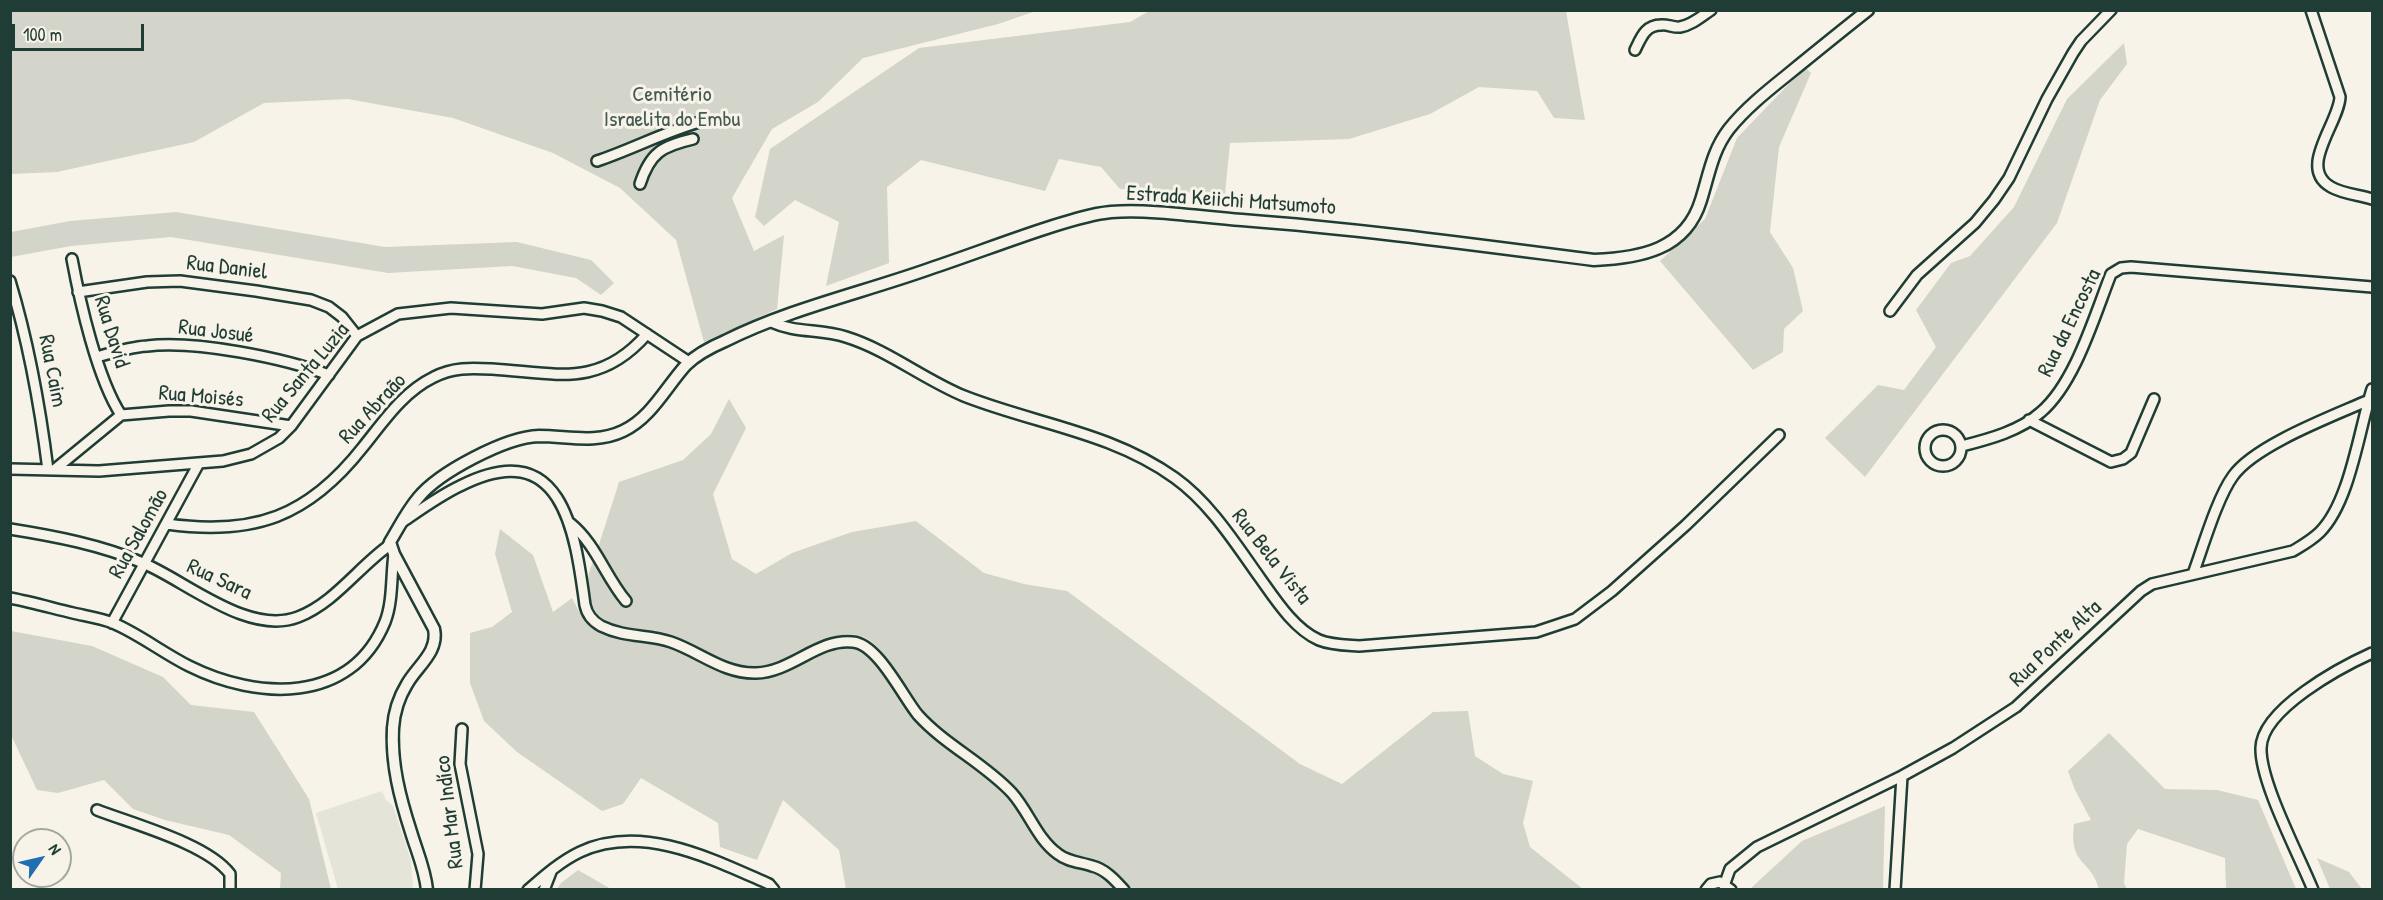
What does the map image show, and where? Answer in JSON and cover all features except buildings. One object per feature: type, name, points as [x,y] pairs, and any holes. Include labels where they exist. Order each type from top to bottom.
[{"type":"main road","name":"Estrada Keiichi Matsumoto","points":[[390,542],[419,496],[440,479],[487,453],[517,440],[536,436],[580,439],[606,437],[621,432],[646,415],[689,362],[727,340],[771,322],[1080,218],[1107,212],[1260,221],[1392,234],[1594,260],[1622,259],[1650,252],[1682,235],[1691,222],[1701,200],[1711,160],[1718,144],[1730,128],[1776,85],[1868,10]]},
{"type":"main road","points":[[390,542],[394,554],[434,629],[435,636],[433,648],[407,683],[398,704],[393,726],[396,782],[424,870],[427,890]]},
{"type":"street","points":[[1635,50],[1644,32],[1651,26],[1660,24],[1679,27],[1691,23],[1711,10]]},
{"type":"street","points":[[1890,310],[1917,274],[1975,223],[1994,200],[2008,178],[2047,99],[2073,53],[2081,41],[2111,10]]},
{"type":"street","points":[[2311,10],[2340,97],[2340,109],[2319,152],[2320,176],[2332,188],[2373,199]]},
{"type":"street","points":[[597,160],[634,148],[666,132],[703,121]]},
{"type":"street","points":[[640,184],[645,167],[660,150],[693,139]]},
{"type":"street","name":"Rua David","points":[[72,259],[78,292],[97,357],[121,415]]},
{"type":"street","name":"Rua da Encosta","points":[[1962,446],[1994,438],[2041,413],[2067,383],[2111,274],[2121,268],[2373,287]]},
{"type":"street","name":"Rua Caim","points":[[10,281],[35,374],[51,470]]},
{"type":"street","name":"Rua Daniel","points":[[78,292],[147,282],[180,281],[256,291],[311,300],[329,307],[342,317],[357,336]]},
{"type":"street","name":"Rua Santa Luzia","points":[[10,470],[99,471],[199,464],[251,454],[279,438],[291,426],[357,336],[398,314],[451,309],[542,314],[584,308],[602,310],[621,317],[689,362]]},
{"type":"street","name":"Rua Bela Vista","points":[[771,322],[798,331],[843,336],[862,343],[935,383],[965,396],[1091,435],[1151,462],[1177,479],[1216,517],[1278,602],[1299,626],[1318,640],[1335,645],[1359,646],[1516,635],[1558,627],[1575,619],[1612,591],[1678,532],[1779,435]]},
{"type":"street","name":"Rua Abraão","points":[[167,524],[206,528],[246,525],[265,521],[299,506],[322,491],[342,471],[405,397],[432,378],[449,370],[463,368],[526,371],[557,376],[580,374],[619,360],[632,352],[647,334]]},
{"type":"street","name":"Rua Josué","points":[[97,357],[148,345],[173,345],[282,360],[329,375]]},
{"type":"street","name":"Rua Ponte Alta","points":[[1728,886],[1730,869],[1757,847],[1902,776],[1962,742],[2016,707],[2141,591],[2160,581],[2293,550],[2321,531],[2331,517],[2345,486],[2373,389]]},
{"type":"street","points":[[2029,420],[2111,462],[2131,453],[2154,399]]},
{"type":"street","points":[[2193,574],[2232,476],[2245,462],[2268,446],[2369,400]]},
{"type":"street","name":"Rua Moisés","points":[[121,415],[191,411],[291,426]]},
{"type":"street","points":[[51,470],[121,415]]},
{"type":"street","points":[[1942,430],[1955,434],[1962,446],[1962,452],[1956,462],[1943,467],[1930,461],[1925,449],[1930,436],[1942,430]]},
{"type":"street","name":"Rua Salomão","points":[[112,623],[199,464]]},
{"type":"street","points":[[401,523],[460,486],[478,478],[509,471],[535,476],[546,485],[563,507],[570,523],[578,550],[585,605],[587,613],[594,621],[619,633],[670,642],[723,667],[747,672],[775,670],[825,646],[840,642],[855,641],[865,645],[894,679],[918,715],[935,731],[993,775],[1013,794],[1029,815],[1047,846],[1060,856],[1105,872],[1124,890]]},
{"type":"street","points":[[570,523],[590,542],[614,587],[626,601]]},
{"type":"street","name":"Rua Sara","points":[[10,529],[66,540],[145,564],[193,591],[247,616],[281,621],[296,617],[326,601],[390,542]]},
{"type":"street","points":[[10,598],[112,623],[189,666],[225,680],[280,690],[319,686],[353,666],[367,653],[378,637],[386,619],[394,554]]},
{"type":"street","points":[[2313,890],[2276,802],[2263,764],[2261,748],[2264,736],[2270,724],[2289,705],[2328,677],[2354,661],[2373,653]]},
{"type":"street","name":"Rua Mar Indíco","points":[[462,729],[460,764],[478,854],[475,890]]},
{"type":"street","points":[[1895,890],[1902,776]]},
{"type":"street","points":[[97,810],[189,845],[216,858],[230,874],[230,890]]},
{"type":"street","points":[[528,890],[579,852],[598,844],[632,841],[668,845],[692,852],[769,888]]},
{"type":"street","points":[[544,890],[552,870]]},
{"type":"street","points":[[1706,890],[1716,882],[1728,886]]},
{"type":"shaded area","points":[[382,791],[386,800],[393,806],[411,860],[413,889],[338,889],[316,813]]},
{"type":"green space","name":"Cemitério Israelita do Embu","points":[[10,11],[1036,11],[998,24],[863,58],[818,102],[772,129],[732,198],[754,251],[784,235],[777,309],[704,342],[676,240],[620,188],[553,153],[453,118],[348,99],[264,103],[194,142],[57,172],[11,174]]},
{"type":"green space","points":[[1149,11],[1566,11],[1585,120],[1554,118],[1537,91],[1479,87],[1430,114],[1349,139],[1230,143],[1225,194],[1120,189],[1101,167],[1059,159],[1045,191],[921,160],[887,187],[889,263],[826,286],[839,222],[795,200],[764,226],[755,217],[770,149],[919,48],[1130,22]]},
{"type":"green space","points":[[2124,43],[2127,64],[2100,100],[2057,223],[1865,477],[1825,438],[1878,385],[1904,390],[1936,347],[1916,310],[1951,263],[1970,256],[2014,207],[2067,99]]},
{"type":"green space","points":[[1805,67],[1811,73],[1779,147],[1770,232],[1793,268],[1803,311],[1784,329],[1783,352],[1753,370],[1660,261],[1705,219],[1737,138]]},
{"type":"green space","points":[[176,212],[385,247],[517,242],[591,260],[614,283],[601,295],[576,278],[512,266],[388,273],[171,237],[71,246],[11,257],[11,232],[70,221]]},
{"type":"green space","points":[[729,399],[746,428],[713,494],[732,559],[756,574],[792,553],[852,532],[916,521],[984,573],[1024,584],[1067,591],[1300,764],[1342,784],[1433,712],[1468,711],[1475,756],[1503,774],[1533,781],[1523,823],[1530,847],[1583,889],[1133,889],[1103,863],[1069,853],[1058,847],[1043,830],[1017,790],[995,769],[946,733],[924,712],[891,664],[869,640],[857,635],[844,635],[819,643],[783,662],[758,666],[721,658],[674,637],[621,627],[604,620],[590,604],[588,577],[619,482],[683,460],[711,434]]},
{"type":"green space","points":[[500,529],[533,555],[553,612],[572,598],[589,625],[601,633],[619,639],[666,647],[716,670],[741,677],[755,678],[783,674],[822,654],[842,647],[861,650],[878,667],[914,718],[941,744],[985,778],[1012,803],[1050,857],[1073,868],[1095,872],[1116,889],[846,889],[839,850],[783,800],[757,860],[720,847],[718,823],[641,778],[623,804],[602,811],[517,752],[484,721],[470,683],[470,633],[492,627],[512,612],[495,554]]},
{"type":"green space","points":[[11,631],[92,646],[163,677],[191,705],[254,712],[309,799],[331,889],[280,889],[281,873],[229,835],[165,820],[133,809],[104,780],[58,793],[37,790],[11,735]]},
{"type":"green space","points":[[2109,733],[2165,789],[2217,790],[2258,800],[2296,889],[2226,889],[2225,858],[2138,829],[2127,844],[2124,883],[2127,889],[2099,889],[2091,871],[2081,861],[2075,848],[2074,824],[2091,820],[2068,771]]},
{"type":"green space","points":[[1885,806],[1883,889],[1750,889],[1802,841]]},
{"type":"green space","points":[[2317,858],[2349,872],[2362,889],[2330,889]]},
{"type":"green space","points":[[578,870],[611,889],[557,889]]}]
